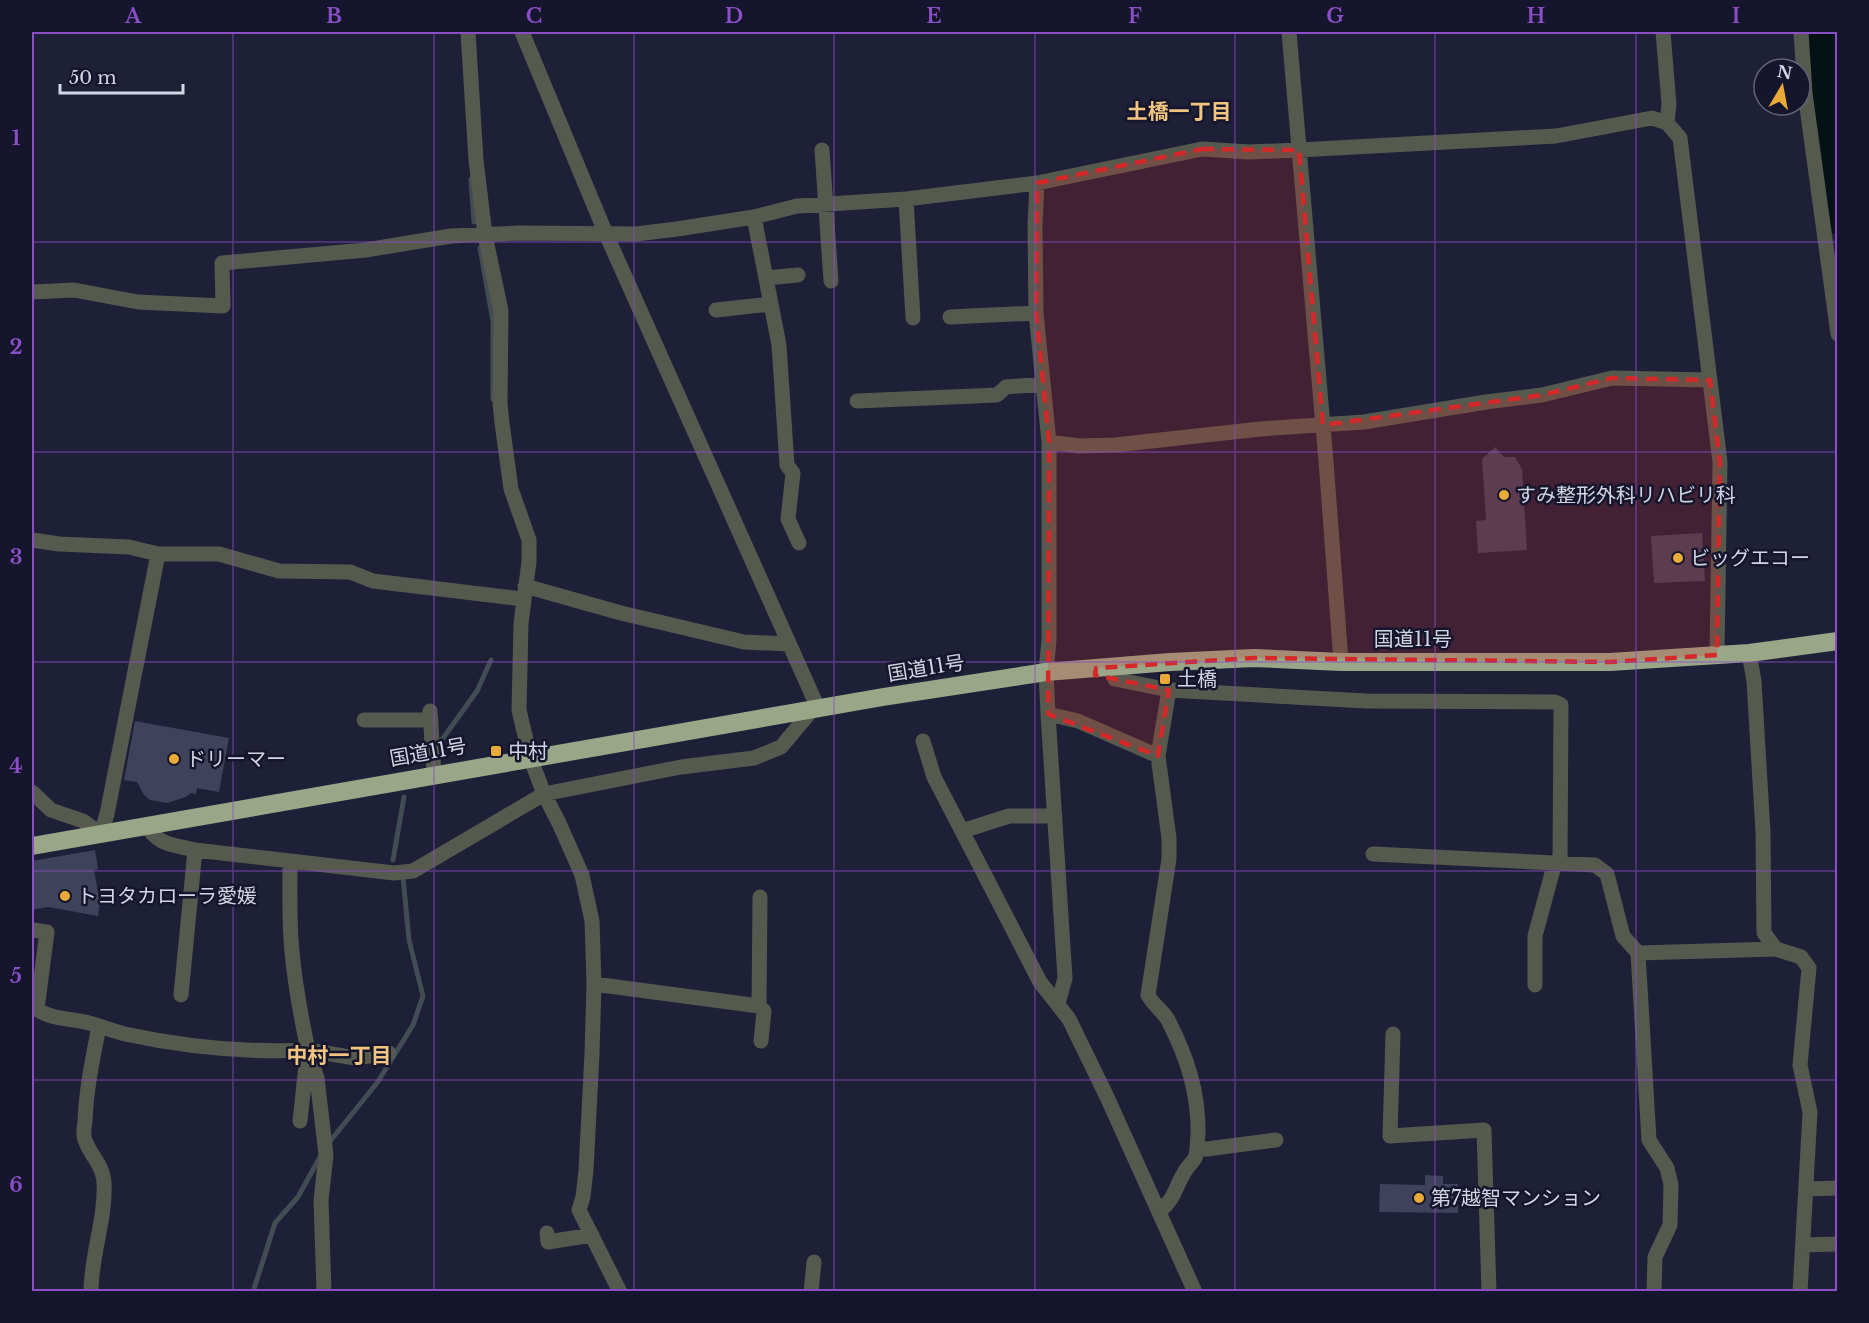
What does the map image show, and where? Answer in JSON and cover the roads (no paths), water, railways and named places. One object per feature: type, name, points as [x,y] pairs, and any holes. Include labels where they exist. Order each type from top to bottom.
[{"type":"highway","name":"国道11号","points":[[32,846],[146,825],[433,760],[530,757],[1046,672],[1254,658],[1341,662],[1610,662],[1717,655],[1838,641]]},
{"type":"street","points":[[468,32],[476,160],[485,235],[501,311],[500,404],[511,489],[529,540],[529,562],[524,593],[519,710],[530,757],[544,794],[582,875],[592,921],[594,984],[586,1170],[579,1210],[620,1292]]},
{"type":"street","points":[[146,825],[154,837],[195,850],[394,873],[413,871],[544,794],[681,767],[754,758],[781,747],[815,709],[789,644],[606,234],[522,32]]},
{"type":"street","points":[[1289,32],[1341,662]]},
{"type":"street","points":[[1663,32],[1669,104],[1667,123]]},
{"type":"street","points":[[1801,32],[1804,93],[1838,334]]},
{"type":"street","points":[[32,292],[74,290],[138,302],[223,306],[222,263],[366,250],[451,236],[636,234],[754,217],[797,206],[906,199],[1037,183],[1202,149],[1249,152],[1556,136],[1652,118],[1667,123],[1680,138],[1720,462],[1717,655]]},
{"type":"street","points":[[822,150],[831,281]]},
{"type":"street","points":[[1037,183],[1036,313],[1049,442],[1049,640],[1046,672],[1065,978],[1058,1005]]},
{"type":"street","points":[[906,199],[913,318]]},
{"type":"street","points":[[754,217],[779,345],[787,465],[793,473],[788,519],[799,543]]},
{"type":"street","points":[[766,278],[798,275]]},
{"type":"street","points":[[716,310],[771,304]]},
{"type":"street","points":[[950,317],[1036,313]]},
{"type":"street","points":[[1049,442],[1079,446],[1115,445],[1260,429],[1364,422],[1542,395],[1612,378],[1710,380]]},
{"type":"street","points":[[857,401],[997,395],[1006,387],[1043,384]]},
{"type":"street","points":[[32,540],[59,544],[129,547],[158,555],[219,554],[279,571],[350,572],[373,581],[524,593],[744,642],[789,644]]},
{"type":"street","points":[[32,792],[51,810],[83,821],[100,834],[107,814],[158,555]]},
{"type":"street","points":[[1749,652],[1754,681],[1763,832],[1764,933],[1776,949]]},
{"type":"street","points":[[1110,667],[1115,679],[1169,690],[1366,701],[1507,701],[1555,702],[1562,705],[1558,862],[1535,936],[1535,985]]},
{"type":"street","points":[[1160,1211],[1172,1200],[1183,1173],[1195,1158],[1198,1119],[1195,1085],[1167,1017],[1153,1005],[1148,995],[1169,860],[1170,838],[1158,756],[1169,690]]},
{"type":"street","points":[[1048,714],[1078,722],[1158,756]]},
{"type":"street","points":[[364,720],[430,715],[433,760]]},
{"type":"street","points":[[923,741],[934,777],[1040,982],[1069,1019],[1160,1211],[1195,1292]]},
{"type":"street","points":[[962,831],[1009,816],[1055,816]]},
{"type":"street","points":[[181,995],[195,850]]},
{"type":"street","points":[[1373,854],[1595,865],[1607,874],[1623,936],[1638,953],[1649,1140],[1667,1168],[1671,1185],[1670,1225],[1655,1257],[1654,1292]]},
{"type":"street","points":[[290,862],[292,953],[308,1050],[317,1078],[326,1155],[321,1200],[324,1292]]},
{"type":"street","points":[[759,1006],[760,897]]},
{"type":"street","points":[[32,930],[47,932],[37,1009],[44,1014],[159,1040],[215,1048],[255,1052],[308,1050],[355,1058],[389,1053]]},
{"type":"street","points":[[1638,953],[1776,949],[1801,957],[1809,968],[1800,1065],[1810,1112],[1800,1292]]},
{"type":"street","points":[[594,984],[759,1006],[764,1011],[761,1041]]},
{"type":"street","points":[[92,1292],[95,1252],[104,1201],[104,1178],[98,1161],[85,1140],[84,1126],[86,1096],[99,1026]]},
{"type":"street","points":[[1393,1034],[1390,1136],[1484,1130],[1490,1292]]},
{"type":"street","points":[[300,1121],[308,1050]]},
{"type":"street","points":[[1197,1148],[1207,1149],[1276,1140]]},
{"type":"street","points":[[1807,1189],[1838,1188]]},
{"type":"street","points":[[547,1233],[548,1242],[592,1235]]},
{"type":"street","points":[[1803,1245],[1838,1244]]},
{"type":"street","points":[[811,1292],[814,1262]]},
{"type":"waterway","points":[[1820,32],[1829,162],[1838,219]]},
{"type":"waterway","points":[[471,179],[474,222]]},
{"type":"waterway","points":[[480,248],[493,321],[493,399]]},
{"type":"waterway","points":[[436,748],[477,691],[491,660]]},
{"type":"waterway","points":[[393,860],[404,797]]},
{"type":"waterway","points":[[331,1140],[377,1083],[413,1025],[423,996],[409,940],[403,877]]},
{"type":"waterway","points":[[253,1292],[275,1223],[298,1197],[320,1157]]},
{"type":"place","name":"すみ整形外科リハビリ科","points":[[1504,495]]},
{"type":"place","name":"ビッグエコー","points":[[1678,558]]},
{"type":"place","name":"土橋","points":[[1165,679]]},
{"type":"place","name":"中村","points":[[496,751]]},
{"type":"place","name":"ドリーマー","points":[[174,759]]},
{"type":"place","name":"トヨタカローラ愛媛","points":[[65,896]]},
{"type":"place","name":"第7越智マンション","points":[[1419,1198]]},
{"type":"district","name":"土橋一丁目","points":[[1179,112]]},
{"type":"district","name":"中村一丁目","points":[[339,1056]]}]
